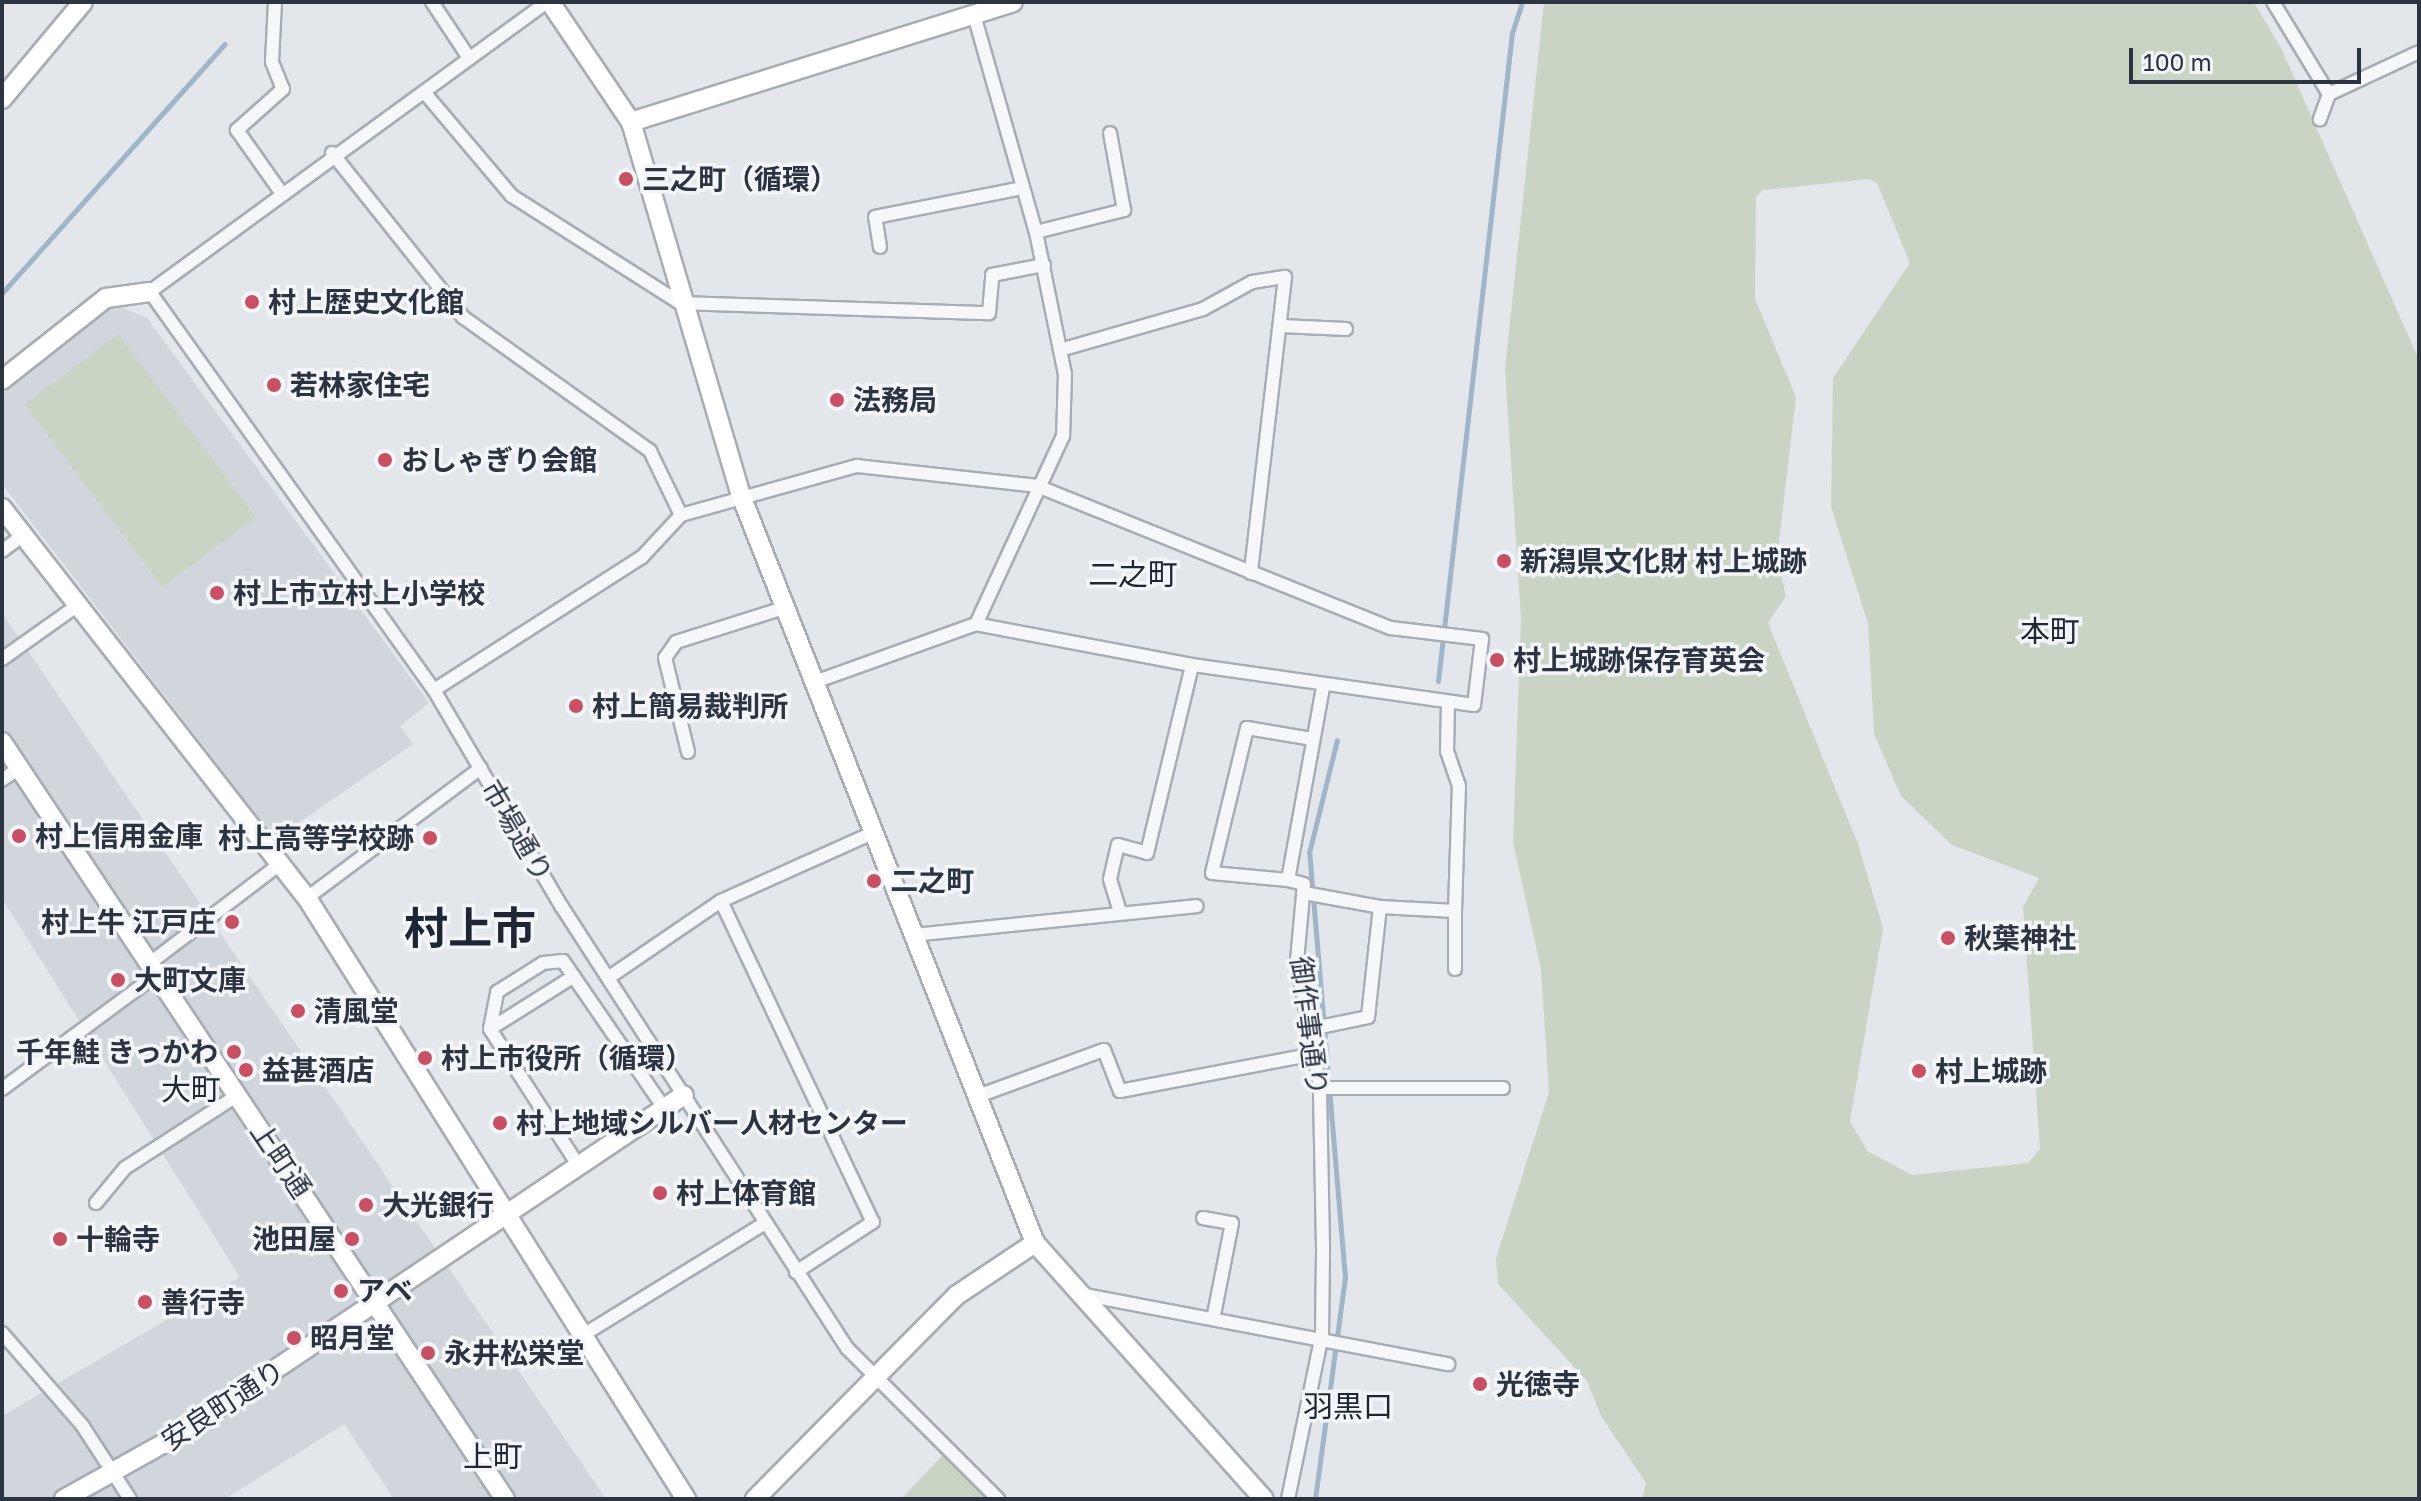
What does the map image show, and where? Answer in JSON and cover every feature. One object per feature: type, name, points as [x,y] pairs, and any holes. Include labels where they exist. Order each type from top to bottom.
[{"type":"street","points":[[2,99],[83,2]]},
{"type":"street","points":[[275,2],[272,62],[283,89],[237,130],[280,191]]},
{"type":"street","points":[[432,2],[469,58]]},
{"type":"street","points":[[2,380],[106,298],[150,292],[332,153],[424,92],[548,2],[631,122],[680,303],[742,498],[870,834],[1035,1243],[1264,1499]]},
{"type":"street","points":[[631,122],[1013,2]]},
{"type":"street","points":[[2273,2],[2329,94]]},
{"type":"street","points":[[974,15],[1044,265],[1060,350],[1063,436],[1037,486],[976,624]]},
{"type":"street","points":[[2320,119],[2329,94],[2419,52]]},
{"type":"street","points":[[424,92],[512,196],[680,303],[989,313],[992,275],[1044,265]]},
{"type":"street","points":[[1036,232],[1124,210],[1110,133]]},
{"type":"street","points":[[332,153],[463,317],[650,451],[681,515]]},
{"type":"street","points":[[880,247],[875,217],[1023,188]]},
{"type":"street","points":[[1060,350],[1203,309],[1252,282],[1285,277],[1251,573]]},
{"type":"street","name":"市場通り","points":[[150,292],[434,690],[608,978],[796,1272],[873,1376],[998,1499]]},
{"type":"street","points":[[1281,326],[1346,329]]},
{"type":"street","points":[[434,690],[642,557],[681,515],[857,466],[1037,486],[1391,628],[1482,639],[1474,705],[1323,687],[976,624],[812,683]]},
{"type":"street","points":[[2,508],[307,898],[686,1499]]},
{"type":"street","points":[[2,551],[23,535]]},
{"type":"street","points":[[2,659],[78,605]]},
{"type":"street","points":[[688,752],[665,658],[676,642],[784,608]]},
{"type":"street","points":[[1120,912],[1110,879],[1118,845],[1147,853],[1192,665]]},
{"type":"street","points":[[1288,880],[1323,687]]},
{"type":"street","points":[[1448,704],[1447,751],[1459,786],[1455,969]]},
{"type":"street","points":[[1313,739],[1247,728],[1212,873],[1288,880],[1304,884],[1304,893],[1380,907],[1455,911]]},
{"type":"street","name":"上町通","points":[[2,742],[505,1499]]},
{"type":"street","points":[[2,780],[19,768]]},
{"type":"street","points":[[307,898],[481,768]]},
{"type":"street","points":[[608,978],[721,901],[870,834]]},
{"type":"street","points":[[2,1089],[280,864]]},
{"type":"street","name":"御作事通り","points":[[1288,1499],[1322,1335],[1320,1088],[1297,961],[1304,893]]},
{"type":"street","points":[[721,901],[873,1222],[796,1272]]},
{"type":"street","points":[[913,935],[1197,906]]},
{"type":"street","points":[[1310,1029],[1368,1017],[1380,907]]},
{"type":"street","points":[[578,1165],[490,1029],[497,992],[543,963],[563,961],[664,1108]]},
{"type":"street","points":[[490,1029],[574,976]]},
{"type":"street","points":[[978,1096],[1104,1050],[1120,1091],[1314,1054]]},
{"type":"street","points":[[1320,1088],[1503,1088]]},
{"type":"street","points":[[96,1203],[125,1168],[238,1095]]},
{"type":"street","name":"安良町通り","points":[[64,1499],[113,1472],[377,1304],[506,1212],[684,1095]]},
{"type":"street","points":[[1203,1218],[1232,1223],[1214,1315]]},
{"type":"street","points":[[583,1335],[765,1223]]},
{"type":"street","points":[[755,1499],[873,1376],[957,1295],[1035,1243]]},
{"type":"street","points":[[1077,1293],[1322,1335],[1448,1364]]},
{"type":"street","points":[[2,1333],[113,1472],[130,1499]]},
{"type":"shaded area","name":"村上市立村上小学校","points":[[113,304],[147,318],[429,703],[400,726],[413,744],[275,839],[2,484],[2,395]]},
{"type":"shaded area","points":[[2,613],[606,1499],[394,1499],[344,1424],[225,1499],[2,1499],[2,1416],[240,1277],[2,898]]},
{"type":"green space","points":[[1544,2],[2254,2],[2282,50],[2419,360],[2419,1499],[1642,1499],[1646,1483],[1601,1416],[1587,1381],[1498,1284],[1496,1258],[1549,1092],[1541,969],[1513,842],[1521,619],[1505,369]],"holes":[[[1869,179],[1877,183],[1910,263],[1833,378],[1831,507],[1868,623],[1874,734],[1901,796],[1952,845],[2039,878],[2023,907],[2040,1149],[2028,1163],[1912,1175],[1867,1151],[1850,1121],[1883,928],[1858,844],[1768,623],[1786,596],[1777,559],[1796,397],[1755,299],[1756,197],[1763,190]]]},
{"type":"green space","points":[[118,334],[256,517],[162,587],[25,404]]},
{"type":"green space","points":[[944,1454],[990,1499],[901,1499]]},
{"type":"waterway","points":[[1438,681],[1512,33],[1522,2]]},
{"type":"waterway","points":[[2,293],[225,44]]},
{"type":"waterway","points":[[1315,1499],[1345,1278],[1309,853],[1337,740]]},
{"type":"place","name":"三之町（循環）","points":[[626,179]]},
{"type":"place","name":"村上歴史文化館","points":[[252,302]]},
{"type":"place","name":"若林家住宅","points":[[274,385]]},
{"type":"place","name":"法務局","points":[[837,400]]},
{"type":"place","name":"おしゃぎり会館","points":[[385,460]]},
{"type":"place","name":"新潟県文化財 村上城跡","points":[[1504,561]]},
{"type":"place","name":"村上市立村上小学校","points":[[217,593]]},
{"type":"place","name":"村上城跡保存育英会","points":[[1497,660]]},
{"type":"place","name":"村上簡易裁判所","points":[[576,706]]},
{"type":"place","name":"村上信用金庫","points":[[19,836]]},
{"type":"place","name":"村上高等学校跡","points":[[430,838]]},
{"type":"place","name":"二之町","points":[[874,881]]},
{"type":"place","name":"村上牛 江戸庄","points":[[232,922]]},
{"type":"place","name":"秋葉神社","points":[[1948,938]]},
{"type":"place","name":"大町文庫","points":[[118,980]]},
{"type":"place","name":"清風堂","points":[[298,1011]]},
{"type":"place","name":"千年鮭 きっかわ","points":[[234,1052]]},
{"type":"place","name":"村上市役所（循環）","points":[[425,1058]]},
{"type":"place","name":"益甚酒店","points":[[246,1070]]},
{"type":"place","name":"村上城跡","points":[[1919,1071]]},
{"type":"place","name":"村上地域シルバー人材センター","points":[[500,1123]]},
{"type":"place","name":"村上体育館","points":[[660,1193]]},
{"type":"place","name":"大光銀行","points":[[366,1205]]},
{"type":"place","name":"十輪寺","points":[[60,1239]]},
{"type":"place","name":"池田屋","points":[[352,1239]]},
{"type":"place","name":"アベ","points":[[341,1291]]},
{"type":"place","name":"善行寺","points":[[145,1302]]},
{"type":"place","name":"昭月堂","points":[[294,1338]]},
{"type":"place","name":"永井松栄堂","points":[[428,1353]]},
{"type":"place","name":"光徳寺","points":[[1480,1384]]},
{"type":"district","name":"二之町","points":[[1133,574]]},
{"type":"district","name":"本町","points":[[2050,631]]},
{"type":"district","name":"村上市","points":[[470,928]]},
{"type":"district","name":"大町","points":[[191,1089]]},
{"type":"district","name":"羽黒口","points":[[1348,1406]]},
{"type":"district","name":"上町","points":[[493,1456]]}]
